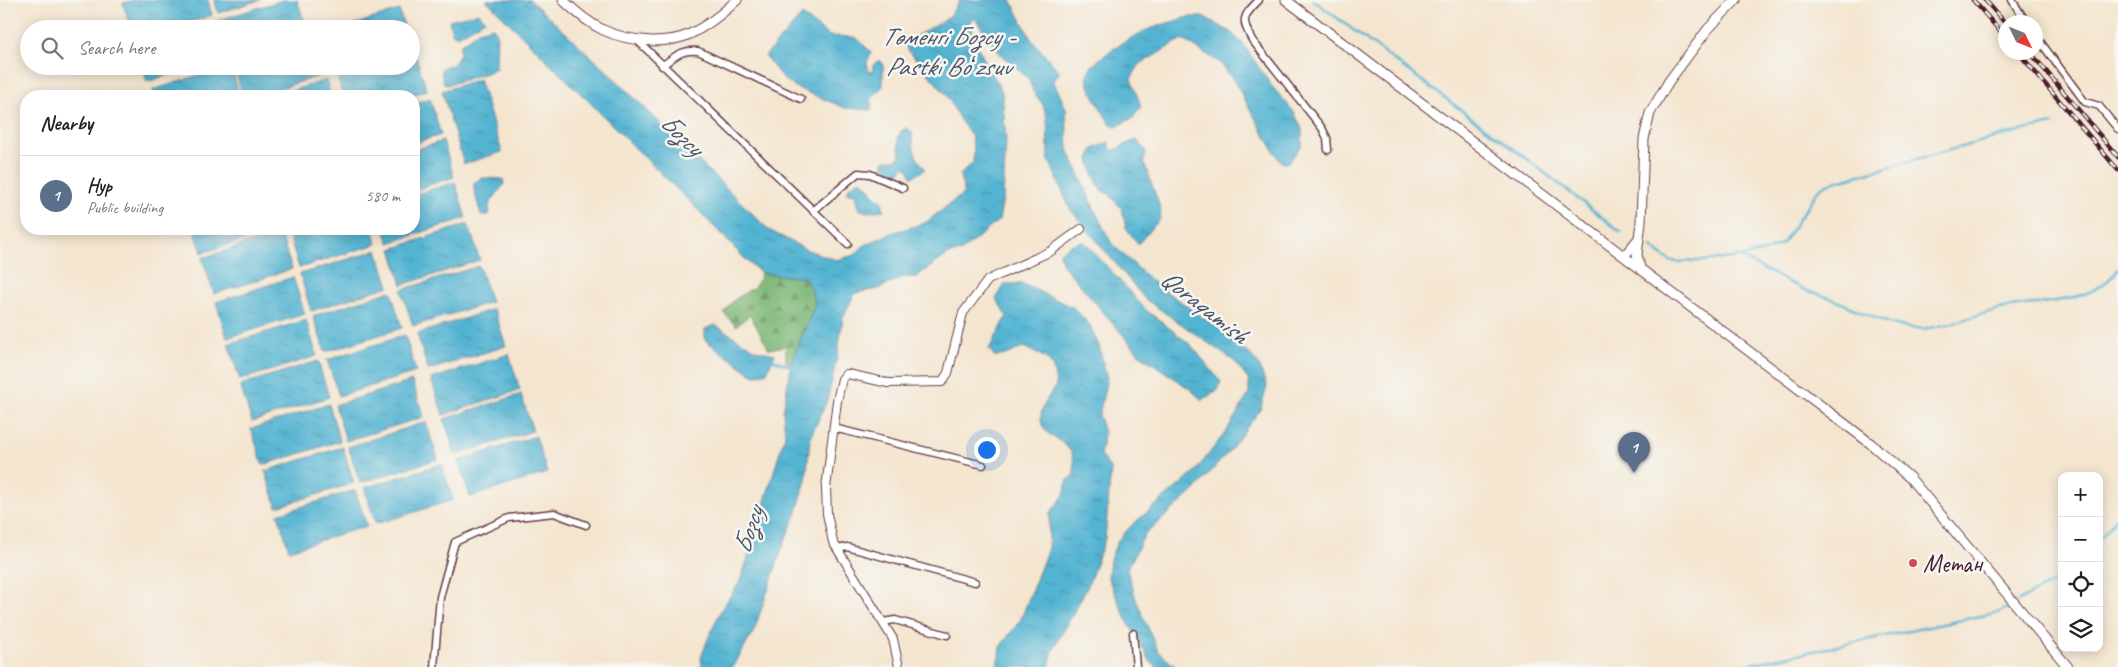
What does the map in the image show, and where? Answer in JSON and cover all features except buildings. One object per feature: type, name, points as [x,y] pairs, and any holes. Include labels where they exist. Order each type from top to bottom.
[{"type":"main road","points":[[563,0],[582,17],[604,32],[638,40],[663,41],[686,36],[711,21],[737,0]]},
{"type":"main road","points":[[1286,0],[1830,411],[1894,463],[1910,478],[2068,667]]},
{"type":"main road","points":[[1641,268],[1636,255],[1641,222],[1644,139],[1650,113],[1669,81],[1708,30],[1736,0]]},
{"type":"main road","points":[[1625,256],[1639,238]]},
{"type":"street","points":[[1259,0],[1247,12],[1244,24],[1252,40],[1322,128],[1327,138],[1328,150]]},
{"type":"street","points":[[2012,0],[2022,15]]},
{"type":"street","points":[[638,40],[662,66],[848,244]]},
{"type":"street","points":[[2043,45],[2085,102],[2099,106],[2118,129]]},
{"type":"street","points":[[662,66],[677,54],[686,50],[698,51],[801,99]]},
{"type":"street","points":[[813,211],[858,173],[870,174],[903,188]]},
{"type":"street","points":[[899,667],[893,639],[833,542],[827,514],[826,488],[837,401],[842,379],[846,374],[888,383],[942,382],[948,373],[963,313],[988,280],[1051,251],[1081,229]]},
{"type":"street","points":[[834,428],[983,465]]},
{"type":"street","points":[[434,667],[440,597],[455,542],[510,518],[554,513],[586,525]]},
{"type":"street","points":[[838,549],[847,546],[975,582]]},
{"type":"street","points":[[883,622],[894,620],[947,635]]},
{"type":"street","points":[[1133,633],[1136,667]]},
{"type":"green space","points":[[761,273],[804,278],[811,289],[815,304],[791,364],[786,362],[786,346],[769,349],[750,315],[736,326],[724,313],[735,299],[754,287],[760,279]]},
{"type":"water","points":[[134,0],[208,0],[212,15],[197,20],[128,20],[123,3]]},
{"type":"water","points":[[214,0],[260,0],[218,13]]},
{"type":"water","points":[[283,0],[297,0],[304,20],[219,20]]},
{"type":"water","name":"Төменгі Бозсу - Pastki Boʻzsuv","points":[[486,0],[530,0],[606,70],[769,230],[805,249],[836,260],[855,255],[863,246],[891,233],[925,223],[964,193],[960,175],[973,162],[974,150],[971,135],[960,120],[947,96],[904,43],[949,17],[960,0],[1011,0],[1031,39],[1060,72],[1053,80],[1066,108],[1068,149],[1095,211],[1112,244],[1154,283],[1217,327],[1250,354],[1259,365],[1267,387],[1260,410],[1230,450],[1193,492],[1145,534],[1127,570],[1137,602],[1158,651],[1176,667],[1156,667],[1150,661],[1125,617],[1108,578],[1110,559],[1118,540],[1133,524],[1194,473],[1225,433],[1249,394],[1249,381],[1234,361],[1145,299],[1070,209],[1048,158],[1047,118],[1043,105],[1033,91],[1028,78],[1001,55],[974,17],[970,24],[976,44],[1002,92],[1006,139],[1003,198],[999,220],[962,251],[949,254],[916,277],[904,277],[878,289],[855,293],[843,317],[837,358],[827,401],[810,438],[806,480],[796,515],[785,540],[754,631],[733,667],[702,667],[701,658],[707,641],[721,610],[741,580],[785,435],[783,412],[791,364],[815,304],[811,289],[804,278],[761,273],[746,260]]},
{"type":"water","points":[[399,10],[402,20],[368,20]]},
{"type":"water","points":[[479,13],[485,20],[458,36],[452,33],[449,20]]},
{"type":"water","points":[[802,15],[829,36],[856,37],[871,52],[867,63],[869,72],[872,72],[873,65],[879,60],[883,63],[883,86],[872,98],[871,110],[845,108],[797,88],[784,80],[765,56]]},
{"type":"water","points":[[1188,17],[1205,17],[1232,33],[1243,44],[1271,85],[1294,112],[1302,129],[1302,145],[1289,162],[1284,163],[1279,160],[1234,81],[1220,63],[1182,39],[1139,65],[1131,79],[1141,106],[1133,118],[1116,127],[1110,124],[1089,87],[1087,75],[1089,70],[1103,56],[1132,37],[1152,28]]},
{"type":"water","points":[[493,27],[497,33],[496,68],[447,85],[443,82],[441,69],[453,65],[460,55],[460,45],[478,31]]},
{"type":"water","points":[[420,69],[427,90],[420,92],[420,90],[341,90],[338,79],[350,75],[420,75]]},
{"type":"water","points":[[145,75],[168,75],[147,82]]},
{"type":"water","points":[[199,75],[234,75],[238,90],[153,90]]},
{"type":"water","points":[[237,75],[322,75],[275,90],[241,90]]},
{"type":"water","points":[[479,79],[502,152],[464,164],[442,91]]},
{"type":"water","points":[[326,80],[329,90],[294,90]]},
{"type":"water","points":[[430,98],[441,135],[420,141],[420,102]]},
{"type":"water","points":[[907,128],[912,132],[915,151],[924,167],[924,170],[912,177],[906,165],[898,174],[889,172],[884,167],[885,160],[895,160],[900,156],[898,138],[901,131]]},
{"type":"water","points":[[1137,140],[1146,151],[1144,162],[1161,210],[1160,219],[1138,244],[1126,228],[1122,209],[1109,194],[1101,190],[1093,174],[1089,159],[1093,149],[1109,142],[1111,151]]},
{"type":"water","points":[[443,141],[454,177],[420,188],[420,148]]},
{"type":"water","points":[[481,178],[503,179],[504,184],[489,205],[490,214],[481,216],[474,183]]},
{"type":"water","points":[[860,180],[882,201],[884,210],[866,212],[859,209],[856,194],[847,193],[849,187]]},
{"type":"water","points":[[455,182],[466,218],[420,233],[420,193]]},
{"type":"water","points":[[468,224],[480,260],[402,285],[391,249]]},
{"type":"water","points":[[196,235],[259,235],[202,253]]},
{"type":"water","points":[[274,235],[281,235],[292,269],[214,294],[202,258]]},
{"type":"water","points":[[289,235],[374,235],[377,244],[299,268]]},
{"type":"water","points":[[386,235],[414,235],[389,243]]},
{"type":"water","points":[[1084,241],[1146,310],[1191,345],[1221,382],[1218,390],[1202,400],[1190,389],[1140,355],[1063,265],[1059,253],[1071,245]]},
{"type":"water","points":[[377,250],[389,286],[311,311],[300,274]]},
{"type":"water","points":[[479,266],[491,302],[413,326],[401,290]]},
{"type":"water","points":[[293,277],[305,314],[227,338],[216,302]]},
{"type":"water","points":[[1005,284],[1023,284],[1074,308],[1089,324],[1099,346],[1107,378],[1099,416],[1104,433],[1100,455],[1111,469],[1105,539],[1087,588],[1052,652],[1049,667],[997,667],[1000,647],[1021,619],[1048,548],[1050,513],[1064,495],[1067,481],[1074,476],[1074,461],[1071,452],[1064,444],[1044,429],[1042,423],[1042,410],[1056,386],[1051,364],[1044,357],[1023,347],[1009,354],[995,357],[989,349],[1007,316],[996,299]]},
{"type":"water","points":[[391,291],[402,328],[325,352],[313,316]]},
{"type":"water","points":[[494,309],[506,346],[428,370],[417,334]]},
{"type":"water","points":[[306,320],[317,356],[240,380],[228,344]]},
{"type":"water","points":[[715,325],[756,350],[775,354],[767,372],[754,376],[705,340],[705,329]]},
{"type":"water","points":[[405,335],[416,372],[339,396],[327,360]]},
{"type":"water","points":[[509,354],[520,390],[443,415],[431,379]]},
{"type":"water","points":[[318,361],[329,397],[252,422],[240,385]]},
{"type":"water","points":[[412,381],[424,417],[346,441],[335,405]]},
{"type":"water","points":[[521,394],[533,431],[455,455],[444,419]]},
{"type":"water","points":[[329,404],[340,441],[263,465],[251,429]]},
{"type":"water","points":[[426,422],[438,459],[360,483],[348,447]]},
{"type":"water","points":[[536,436],[547,473],[470,497],[458,461]]},
{"type":"water","points":[[343,447],[354,483],[277,507],[265,471]]},
{"type":"water","points":[[442,464],[453,500],[376,524],[364,488]]},
{"type":"water","points":[[355,490],[367,526],[289,550],[278,514]]},
{"type":"waterway","points":[[1313,0],[1523,156],[1621,232]]},
{"type":"waterway","points":[[1651,247],[1670,261],[1678,262],[1733,258],[1761,252],[1783,243],[1819,189],[1827,184],[2019,131],[2054,124]]},
{"type":"waterway","points":[[1738,256],[1807,291],[1831,298],[1880,320],[1905,327],[1917,328],[1940,326],[1995,310],[2073,298],[2099,287],[2118,269]]},
{"type":"waterway","points":[[772,359],[792,367]]},
{"type":"waterway","points":[[2103,535],[2118,515]]},
{"type":"waterway","points":[[2017,602],[2058,579]]},
{"type":"waterway","points":[[1736,667],[2000,612],[2012,605]]},
{"type":"railway","points":[[1973,0],[1998,29]]},
{"type":"railway","points":[[1985,0],[1998,15]]},
{"type":"railway","points":[[2025,60],[2118,170]]},
{"type":"railway","points":[[2037,60],[2118,157]]},
{"type":"place","name":"Нур","points":[[1634,473]]},
{"type":"place","name":"Метан","points":[[1913,563]]},
{"type":"water label","name":"Бозсу","points":[[682,134]]},
{"type":"water label","name":"Qoraqamish","points":[[1205,306]]},
{"type":"water label","name":"Бозсу","points":[[748,530]]}]
